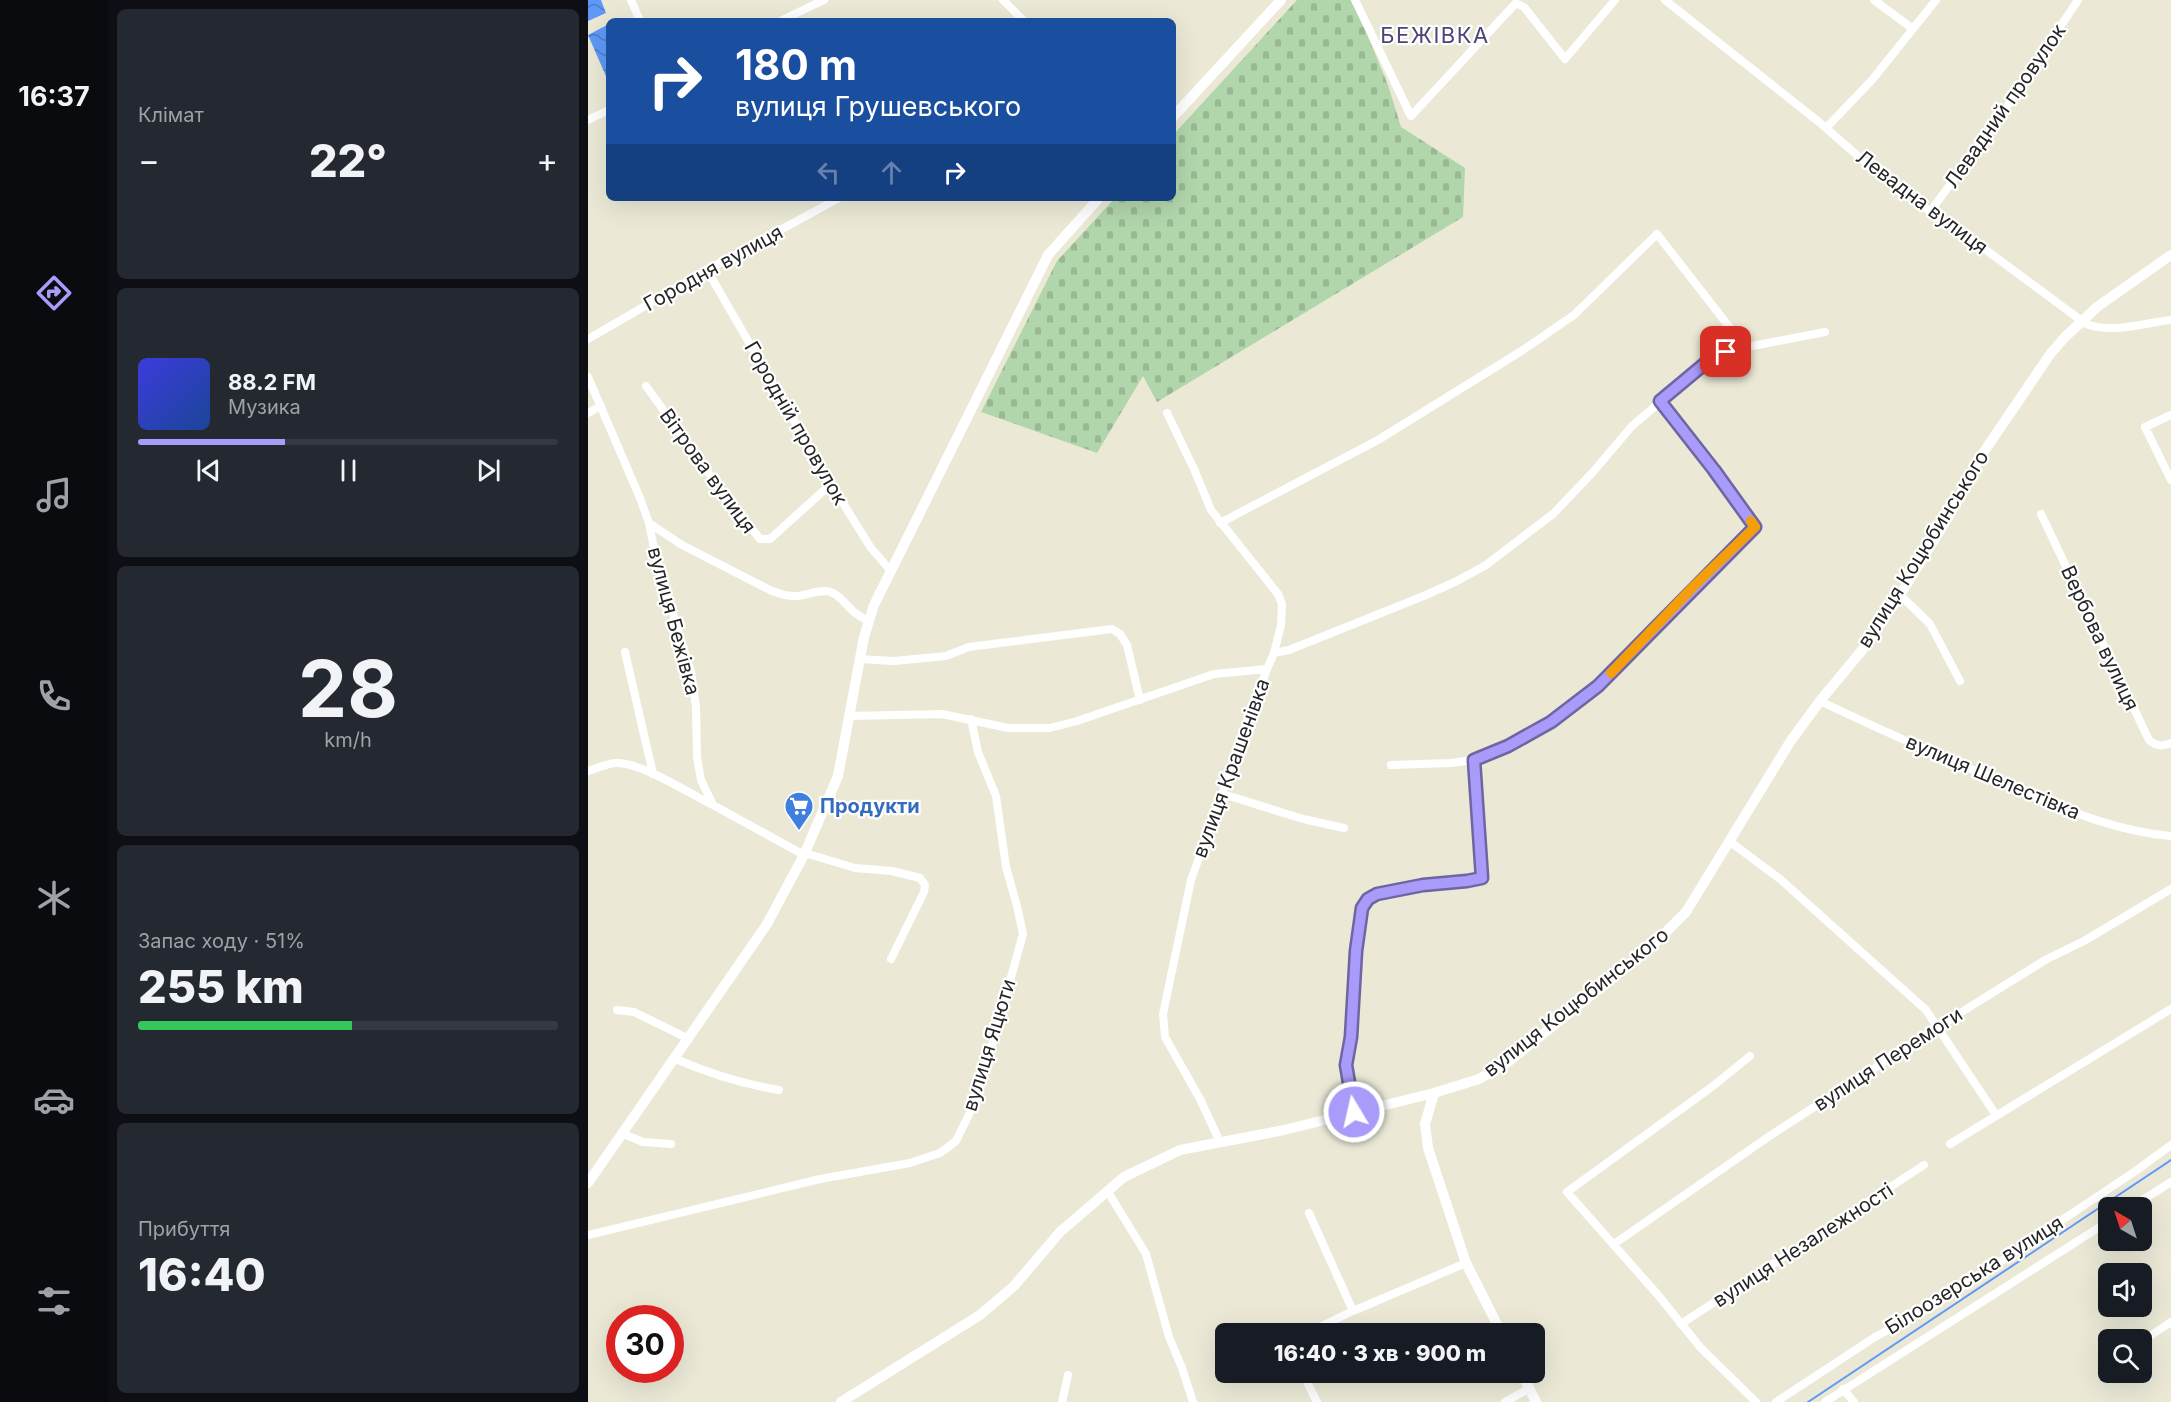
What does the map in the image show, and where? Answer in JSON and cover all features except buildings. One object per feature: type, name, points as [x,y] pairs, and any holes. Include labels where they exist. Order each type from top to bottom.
[{"type":"street","points":[[631,0],[639,18]]},
{"type":"street","points":[[786,18],[824,0]]},
{"type":"street","points":[[1003,0],[1021,18]]},
{"type":"street","points":[[1176,114],[1281,0]]},
{"type":"street","points":[[1355,0],[1409,112],[1516,3],[1524,7],[1565,59],[1615,0]]},
{"type":"street","name":"Левадна вулиця","points":[[1665,0],[1826,128],[1889,183],[2081,321],[2104,329],[2171,320]]},
{"type":"street","points":[[1874,0],[1913,29]]},
{"type":"street","points":[[1826,128],[1872,80],[1936,0]]},
{"type":"street","name":"Левадний провулок","points":[[1930,212],[2011,101],[2078,0]]},
{"type":"street","points":[[588,120],[606,111]]},
{"type":"street","name":"Городня вулиця","points":[[588,339],[706,270],[832,201]]},
{"type":"street","points":[[588,1183],[766,924],[805,854],[838,776],[868,620],[1048,255],[1096,201]]},
{"type":"street","points":[[1221,523],[1378,440],[1523,350],[1574,315],[1657,234],[1734,333],[1742,348]]},
{"type":"street","name":"вулиця Коцюбинського","points":[[841,1402],[980,1315],[1014,1286],[1060,1232],[1124,1177],[1180,1150],[1354,1112],[1434,1093],[1479,1079],[1508,1062],[1650,948],[1686,912],[1790,742],[1863,649],[1900,595],[1950,514],[1981,456],[2028,384],[2065,337],[2081,321],[2097,307],[2171,255]]},
{"type":"street","name":"Городній провулок","points":[[706,270],[831,484],[871,548],[891,571]]},
{"type":"street","points":[[1274,653],[1288,650],[1426,595],[1486,565],[1553,514],[1632,426],[1708,361],[1742,348],[1825,332]]},
{"type":"street","name":"вулиця Бежівка","points":[[588,377],[649,523],[656,559],[691,672],[696,707],[697,757],[701,780],[712,806]]},
{"type":"street","name":"Вітрова вулиця","points":[[646,386],[721,490],[760,539],[770,539],[831,484]]},
{"type":"street","points":[[1391,765],[1474,760],[1508,746],[1551,722],[1598,686],[1755,527],[1660,401]]},
{"type":"street","points":[[588,413],[601,406]]},
{"type":"street","name":"вулиця Крашенівка","points":[[1167,413],[1211,510],[1278,594],[1282,604],[1274,653],[1191,880],[1163,1014],[1165,1037],[1200,1099],[1220,1142]]},
{"type":"street","points":[[2171,415],[2145,427],[2171,480]]},
{"type":"street","name":"Вербова вулиця","points":[[2041,514],[2149,740],[2161,746],[2171,743]]},
{"type":"street","points":[[649,523],[682,545],[770,590],[795,597],[824,591],[832,592],[853,613],[868,620]]},
{"type":"street","points":[[1900,595],[1930,624],[1960,681]]},
{"type":"street","points":[[859,659],[894,660],[946,656],[969,647],[1112,629],[1120,634],[1128,645],[1140,700]]},
{"type":"street","points":[[625,652],[653,774]]},
{"type":"street","points":[[849,716],[942,714],[1008,728],[1050,728],[1077,722],[1214,674],[1267,669]]},
{"type":"street","name":"вулиця Шелестівка","points":[[1820,701],[1883,732],[2072,811],[2112,826],[2148,834],[2171,836]]},
{"type":"street","name":"вулиця Яцюти","points":[[588,1235],[820,1179],[917,1161],[940,1153],[956,1141],[978,1096],[1023,934],[1006,867],[996,796],[978,752],[971,719]]},
{"type":"street","points":[[1354,1112],[1346,1065],[1351,1037],[1356,951],[1362,908],[1368,899],[1377,894],[1423,885],[1482,878],[1474,760]]},
{"type":"street","points":[[588,771],[610,763],[619,763],[653,774],[805,854],[855,868],[920,878],[925,885],[924,892],[891,959]]},
{"type":"street","points":[[1223,794],[1303,819],[1344,828]]},
{"type":"street","points":[[1729,841],[1789,887],[1926,1010],[1996,1115]]},
{"type":"street","name":"вулиця Перемоги","points":[[1614,1244],[1771,1135],[2047,958],[2084,941],[2171,890]]},
{"type":"street","points":[[1950,1144],[2171,1009]]},
{"type":"street","points":[[617,1010],[634,1012],[687,1038]]},
{"type":"street","points":[[1750,1056],[1713,1086],[1568,1192],[1700,1347],[1756,1402]]},
{"type":"street","points":[[673,1058],[714,1076],[751,1086],[778,1090]]},
{"type":"street","points":[[1434,1093],[1425,1124],[1428,1148],[1466,1263],[1496,1323]]},
{"type":"street","points":[[621,1134],[643,1142],[671,1144]]},
{"type":"street","name":"Білоозерська вулиця","points":[[1776,1402],[1875,1337],[1935,1305],[2137,1170],[2171,1144]]},
{"type":"street","name":"вулиця Незалежності","points":[[1681,1324],[1924,1165]]},
{"type":"street","points":[[2147,1197],[2171,1182]]},
{"type":"street","points":[[1108,1192],[1146,1254],[1169,1337],[1193,1402]]},
{"type":"street","points":[[1309,1213],[1353,1311]]},
{"type":"street","name":"Білоозерська вулиця","points":[[1825,1402],[2098,1228]]},
{"type":"street","points":[[1328,1323],[1466,1263]]},
{"type":"street","points":[[2152,1334],[2171,1322]]},
{"type":"street","points":[[1062,1402],[1068,1375]]},
{"type":"street","points":[[1308,1383],[1317,1402]]},
{"type":"street","points":[[1526,1383],[1536,1402]]},
{"type":"street","points":[[1505,1402],[1528,1389]]},
{"type":"street","points":[[1843,1389],[1854,1402]]},
{"type":"green space","points":[[1297,0],[1353,0],[1388,85],[1401,127],[1465,168],[1463,217],[1157,402],[1143,376],[1097,453],[981,412],[1057,261],[1112,201],[1176,201],[1176,132]]},
{"type":"water","points":[[588,0],[601,0],[606,13],[588,21]]},
{"type":"water","points":[[606,26],[606,76],[588,35]]},
{"type":"waterway","points":[[1808,1402],[2171,1160]]},
{"type":"slow traffic","points":[[1611,673],[1694,586],[1755,527],[1751,521]]},
{"type":"place","name":"Продукти","points":[[799,832]]},
{"type":"district","name":"БЕЖІВКА","points":[[1435,35]]},
{"type":"route","points":[[1354,1112],[1346,1065],[1351,1037],[1356,951],[1362,908],[1368,899],[1377,894],[1423,885],[1482,878],[1474,760],[1508,746],[1551,722],[1598,686],[1694,586],[1755,527],[1686,432],[1660,401],[1694,371],[1726,352]]}]
